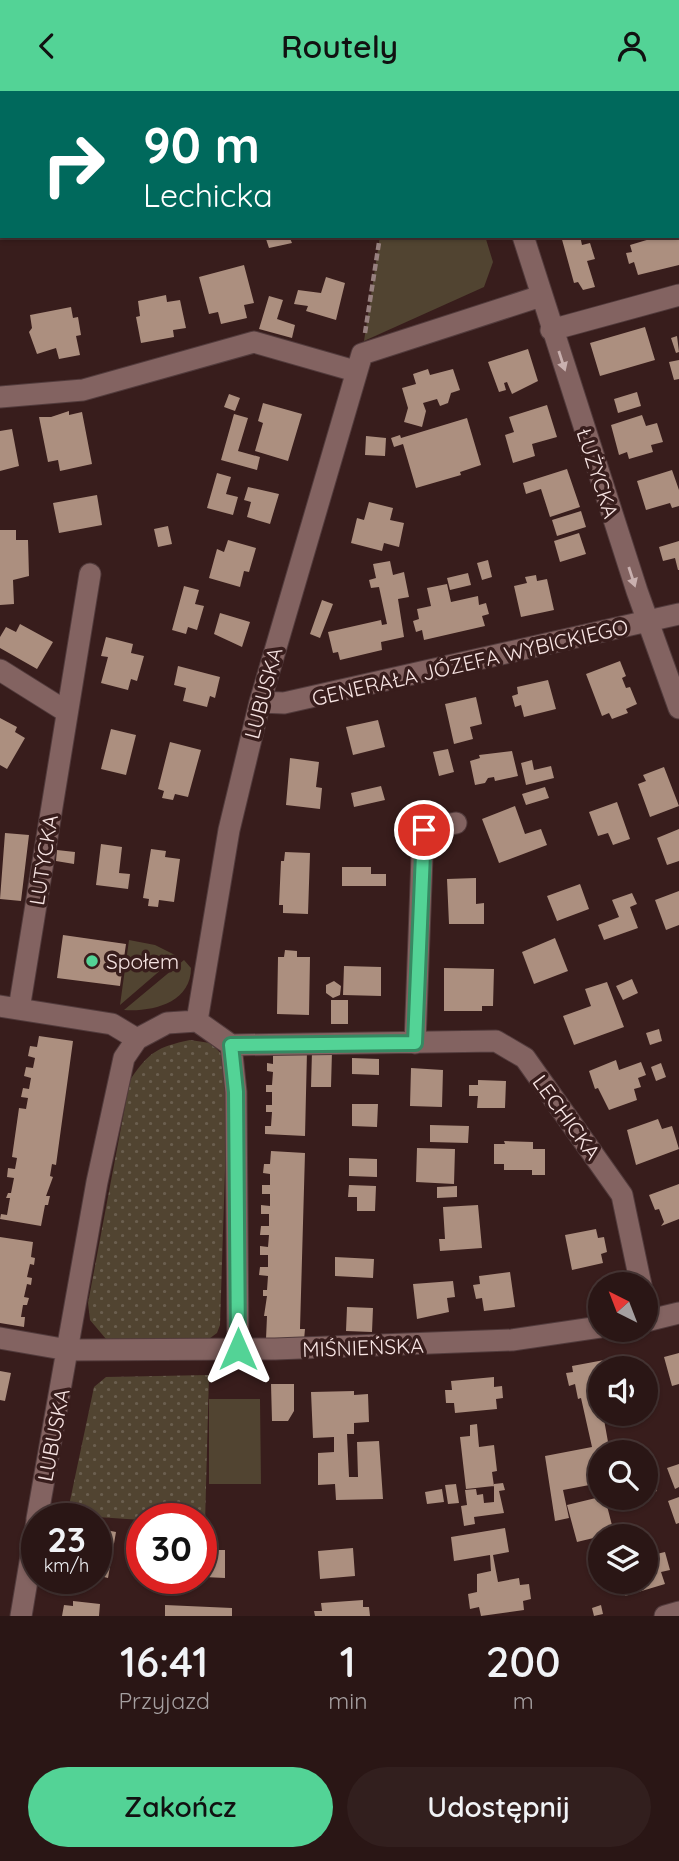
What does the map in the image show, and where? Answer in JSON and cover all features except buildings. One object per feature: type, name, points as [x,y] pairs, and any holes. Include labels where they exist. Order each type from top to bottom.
[{"type":"street","name":"ŁUŻYCKA","points":[[524,238],[647,622],[679,708]]},
{"type":"street","points":[[551,330],[679,295]]},
{"type":"street","points":[[0,397],[83,390],[254,342],[358,362],[541,296]]},
{"type":"street","name":"LUBUSKA","points":[[197,1021],[229,830],[260,702],[358,362]]},
{"type":"street","name":"LUTYCKA","points":[[9,1007],[67,712],[90,574]]},
{"type":"street","name":"GENERAŁA JÓZEFA WYBICKIEGO","points":[[260,702],[284,703],[679,614]]},
{"type":"street","points":[[0,670],[67,712]]},
{"type":"street","points":[[415,1043],[424,830],[456,823]]},
{"type":"street","points":[[9,1007],[112,1024],[137,1039],[167,1023],[197,1021],[231,1045],[236,1092],[238,1349]]},
{"type":"street","name":"LUBUSKA","points":[[40,1503],[97,1182],[124,1058],[137,1039]]},
{"type":"street","name":"LECHICKA","points":[[231,1045],[496,1041],[525,1058],[622,1195],[638,1272]]},
{"type":"street","points":[[658,1316],[679,1314]]},
{"type":"street","name":"MIŚNIEŃSKA","points":[[0,1338],[68,1350],[238,1349],[470,1343],[588,1329]]},
{"type":"street","name":"LUBUSKA","points":[[21,1616],[25,1594]]},
{"type":"street","points":[[665,1616],[679,1612]]},
{"type":"path","points":[[358,362],[380,238]]},
{"type":"shaded area","points":[[380,238],[486,238],[493,262],[484,287],[364,341]]},
{"type":"shaded area","points":[[129,940],[155,945],[177,956],[120,1005]]},
{"type":"shaded area","points":[[184,960],[191,968],[189,980],[177,997],[158,1007],[124,1010]]},
{"type":"shaded area","points":[[190,1040],[210,1043],[223,1055],[227,1108],[220,1325],[217,1333],[202,1344],[106,1339],[90,1320],[88,1303],[130,1080],[155,1052]]},
{"type":"shaded area","points":[[209,1375],[206,1503],[126,1503],[126,1519],[112,1518],[112,1503],[70,1503],[94,1387],[106,1377]]},
{"type":"shaded area","points":[[209,1399],[260,1399],[261,1484],[209,1484]]},
{"type":"place","name":"Społem","points":[[92,961]]},
{"type":"route","points":[[238,1349],[236,1092],[231,1045],[415,1043],[424,830]]}]
